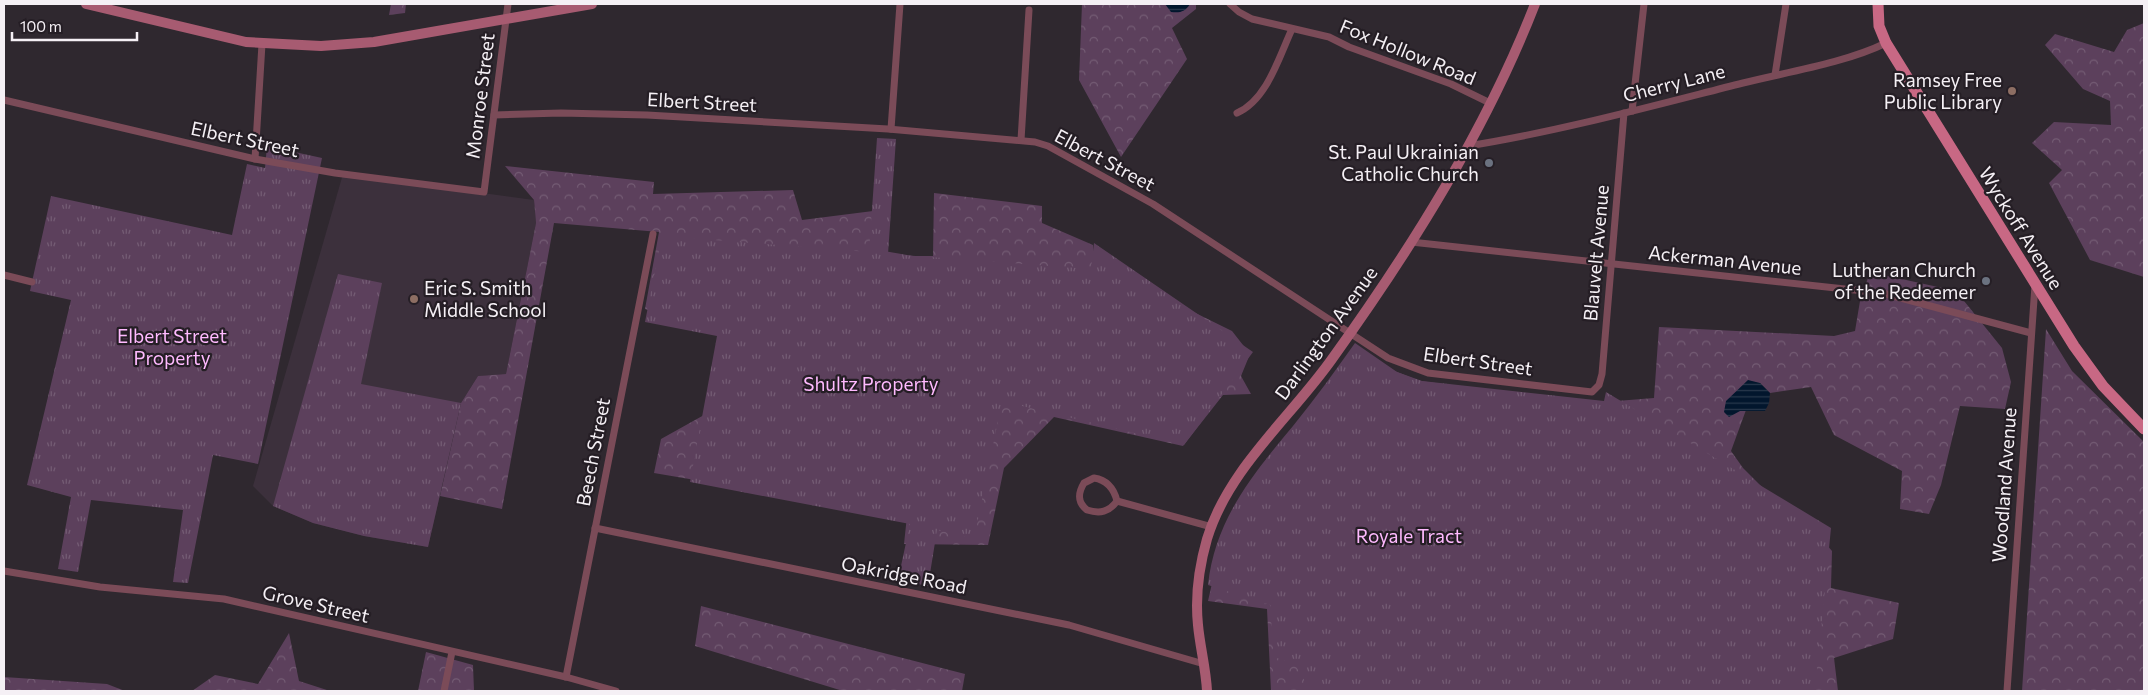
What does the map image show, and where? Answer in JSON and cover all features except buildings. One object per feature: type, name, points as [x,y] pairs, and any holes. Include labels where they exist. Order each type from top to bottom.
[{"type":"main road","points":[[86,4],[262,44],[349,45],[592,4]]},
{"type":"main road","name":"Darlington Avenue","points":[[1207,691],[1198,626],[1198,596],[1202,559],[1212,526],[1228,494],[1252,459],[1320,376],[1411,242],[1468,146],[1490,104],[1522,39],[1535,4]]},
{"type":"main road","points":[[1878,4],[1879,26],[1884,40]]},
{"type":"main road","name":"Wyckoff Avenue","points":[[1884,40],[2081,356],[2110,393],[2144,429]]},
{"type":"street","name":"Monroe Street","points":[[484,192],[508,4]]},
{"type":"street","points":[[891,129],[900,4]]},
{"type":"street","name":"Fox Hollow Road","points":[[1230,4],[1238,12],[1252,19],[1330,37],[1349,47],[1451,84],[1490,104]]},
{"type":"street","points":[[1632,110],[1644,4]]},
{"type":"street","points":[[1775,75],[1786,4]]},
{"type":"street","points":[[1021,140],[1029,10]]},
{"type":"street","points":[[1237,112],[1248,108],[1257,98],[1292,29]]},
{"type":"street","name":"Cherry Lane","points":[[1468,146],[1509,139],[1624,113],[1775,75],[1874,49],[1884,40]]},
{"type":"street","points":[[255,160],[262,44]]},
{"type":"street","name":"Elbert Street","points":[[4,100],[255,160],[335,173],[484,192]]},
{"type":"street","name":"Blauvelt Avenue","points":[[1592,392],[1599,386],[1602,374],[1624,113]]},
{"type":"street","name":"Elbert Street","points":[[494,115],[630,114],[891,129],[1021,140],[1048,146],[1153,204],[1388,358],[1428,373],[1592,392]]},
{"type":"street","name":"Beech Street","points":[[566,677],[653,234]]},
{"type":"street","name":"Ackerman Avenue","points":[[1411,242],[1612,265],[1882,292],[2031,332]]},
{"type":"street","points":[[4,275],[32,282]]},
{"type":"street","name":"Woodland Avenue","points":[[2007,691],[2035,282]]},
{"type":"street","points":[[1094,478],[1107,483],[1112,488],[1117,501],[1108,510],[1094,512],[1082,506],[1079,496],[1084,483],[1094,478]]},
{"type":"street","points":[[1117,501],[1212,526]]},
{"type":"street","name":"Oakridge Road","points":[[595,528],[1069,625],[1204,664]]},
{"type":"street","name":"Grove Street","points":[[4,571],[100,587],[224,599],[566,677],[616,691]]},
{"type":"street","points":[[444,691],[452,652]]},
{"type":"shaded area","name":"Eric S. Smith Middle School","points":[[343,174],[534,200],[536,223],[506,374],[478,376],[461,403],[428,547],[364,536],[313,523],[273,506],[253,486]]},
{"type":"green space","points":[[391,4],[406,4],[405,13],[389,15]]},
{"type":"green space","points":[[1082,4],[1196,4],[1196,9],[1172,28],[1187,59],[1121,157],[1079,80]]},
{"type":"green space","points":[[2144,23],[2144,277],[2090,260],[2049,183],[2062,170],[2032,143],[2054,122],[2111,125],[2110,101],[2083,89],[2045,45],[2055,34],[2114,52],[2127,30]]},
{"type":"green space","name":"Shultz Property","points":[[877,138],[896,139],[888,254],[1091,269],[1094,243],[1253,352],[1184,445],[1002,401],[974,539],[937,530],[928,586],[898,580],[910,524],[690,482],[717,336],[645,322],[662,236],[869,252]]},
{"type":"green space","name":"Elbert Street Property","points":[[267,146],[322,158],[258,464],[213,455],[188,583],[173,582],[183,510],[91,500],[78,572],[58,569],[71,497],[27,485],[71,300],[30,291],[51,196],[232,235],[247,164],[265,168]]},
{"type":"green space","name":"Shultz Property","points":[[505,166],[654,182],[653,194],[793,190],[802,220],[881,210],[878,250],[913,256],[933,256],[934,193],[1042,206],[1042,223],[1093,245],[1094,263],[1232,331],[1250,354],[1241,376],[1251,394],[1223,395],[1183,446],[1054,417],[1004,468],[988,545],[904,544],[907,516],[654,473],[661,439],[713,410],[725,335],[645,309],[659,232],[554,223],[502,509],[440,496],[461,403],[478,376],[506,374],[536,223],[534,200]]},
{"type":"green space","name":"Royale Tract","points":[[1870,272],[1956,291],[2002,348],[2011,382],[2005,409],[1960,406],[1941,485],[1929,514],[1900,509],[1902,471],[1834,435],[1811,387],[1770,393],[1760,383],[1740,411],[1746,410],[1731,451],[1743,468],[1770,495],[1806,521],[1832,551],[1831,588],[1899,603],[1893,639],[1834,658],[1838,691],[1271,691],[1267,609],[1208,601],[1215,570],[1392,370],[1420,381],[1592,403],[1654,398],[1659,327],[1834,336],[1855,331],[1860,301]]},
{"type":"green space","points":[[338,274],[382,283],[361,384],[461,403],[428,547],[364,536],[313,523],[273,506]]},
{"type":"green space","points":[[2046,329],[2072,371],[2144,442],[2144,691],[2022,691]]},
{"type":"green space","name":"Royale Tract","points":[[1355,343],[1397,372],[1422,381],[1604,401],[1606,392],[1831,528],[1815,691],[1305,691],[1303,667],[1274,657],[1270,605],[1208,585],[1218,540],[1238,500],[1263,462],[1309,406]]},
{"type":"green space","points":[[701,606],[965,674],[962,691],[843,691],[695,646]]},
{"type":"green space","points":[[289,633],[299,681],[330,691],[192,691],[215,675],[258,684]]},
{"type":"green space","points":[[426,652],[473,665],[474,691],[418,691]]},
{"type":"green space","points":[[4,677],[107,684],[125,691],[4,691]]},
{"type":"water","points":[[1165,4],[1190,4],[1182,11],[1171,12]]},
{"type":"water","points":[[1748,380],[1760,383],[1770,393],[1769,403],[1765,411],[1740,411],[1729,417],[1724,412],[1726,401]]},
{"type":"place","name":"Ramsey Free Public Library","points":[[2012,91]]},
{"type":"place","name":"St. Paul Ukrainian Catholic Church","points":[[1489,163]]},
{"type":"place","name":"Lutheran Church of the Redeemer","points":[[1986,281]]},
{"type":"place","name":"Eric S. Smith Middle School","points":[[414,299]]}]
